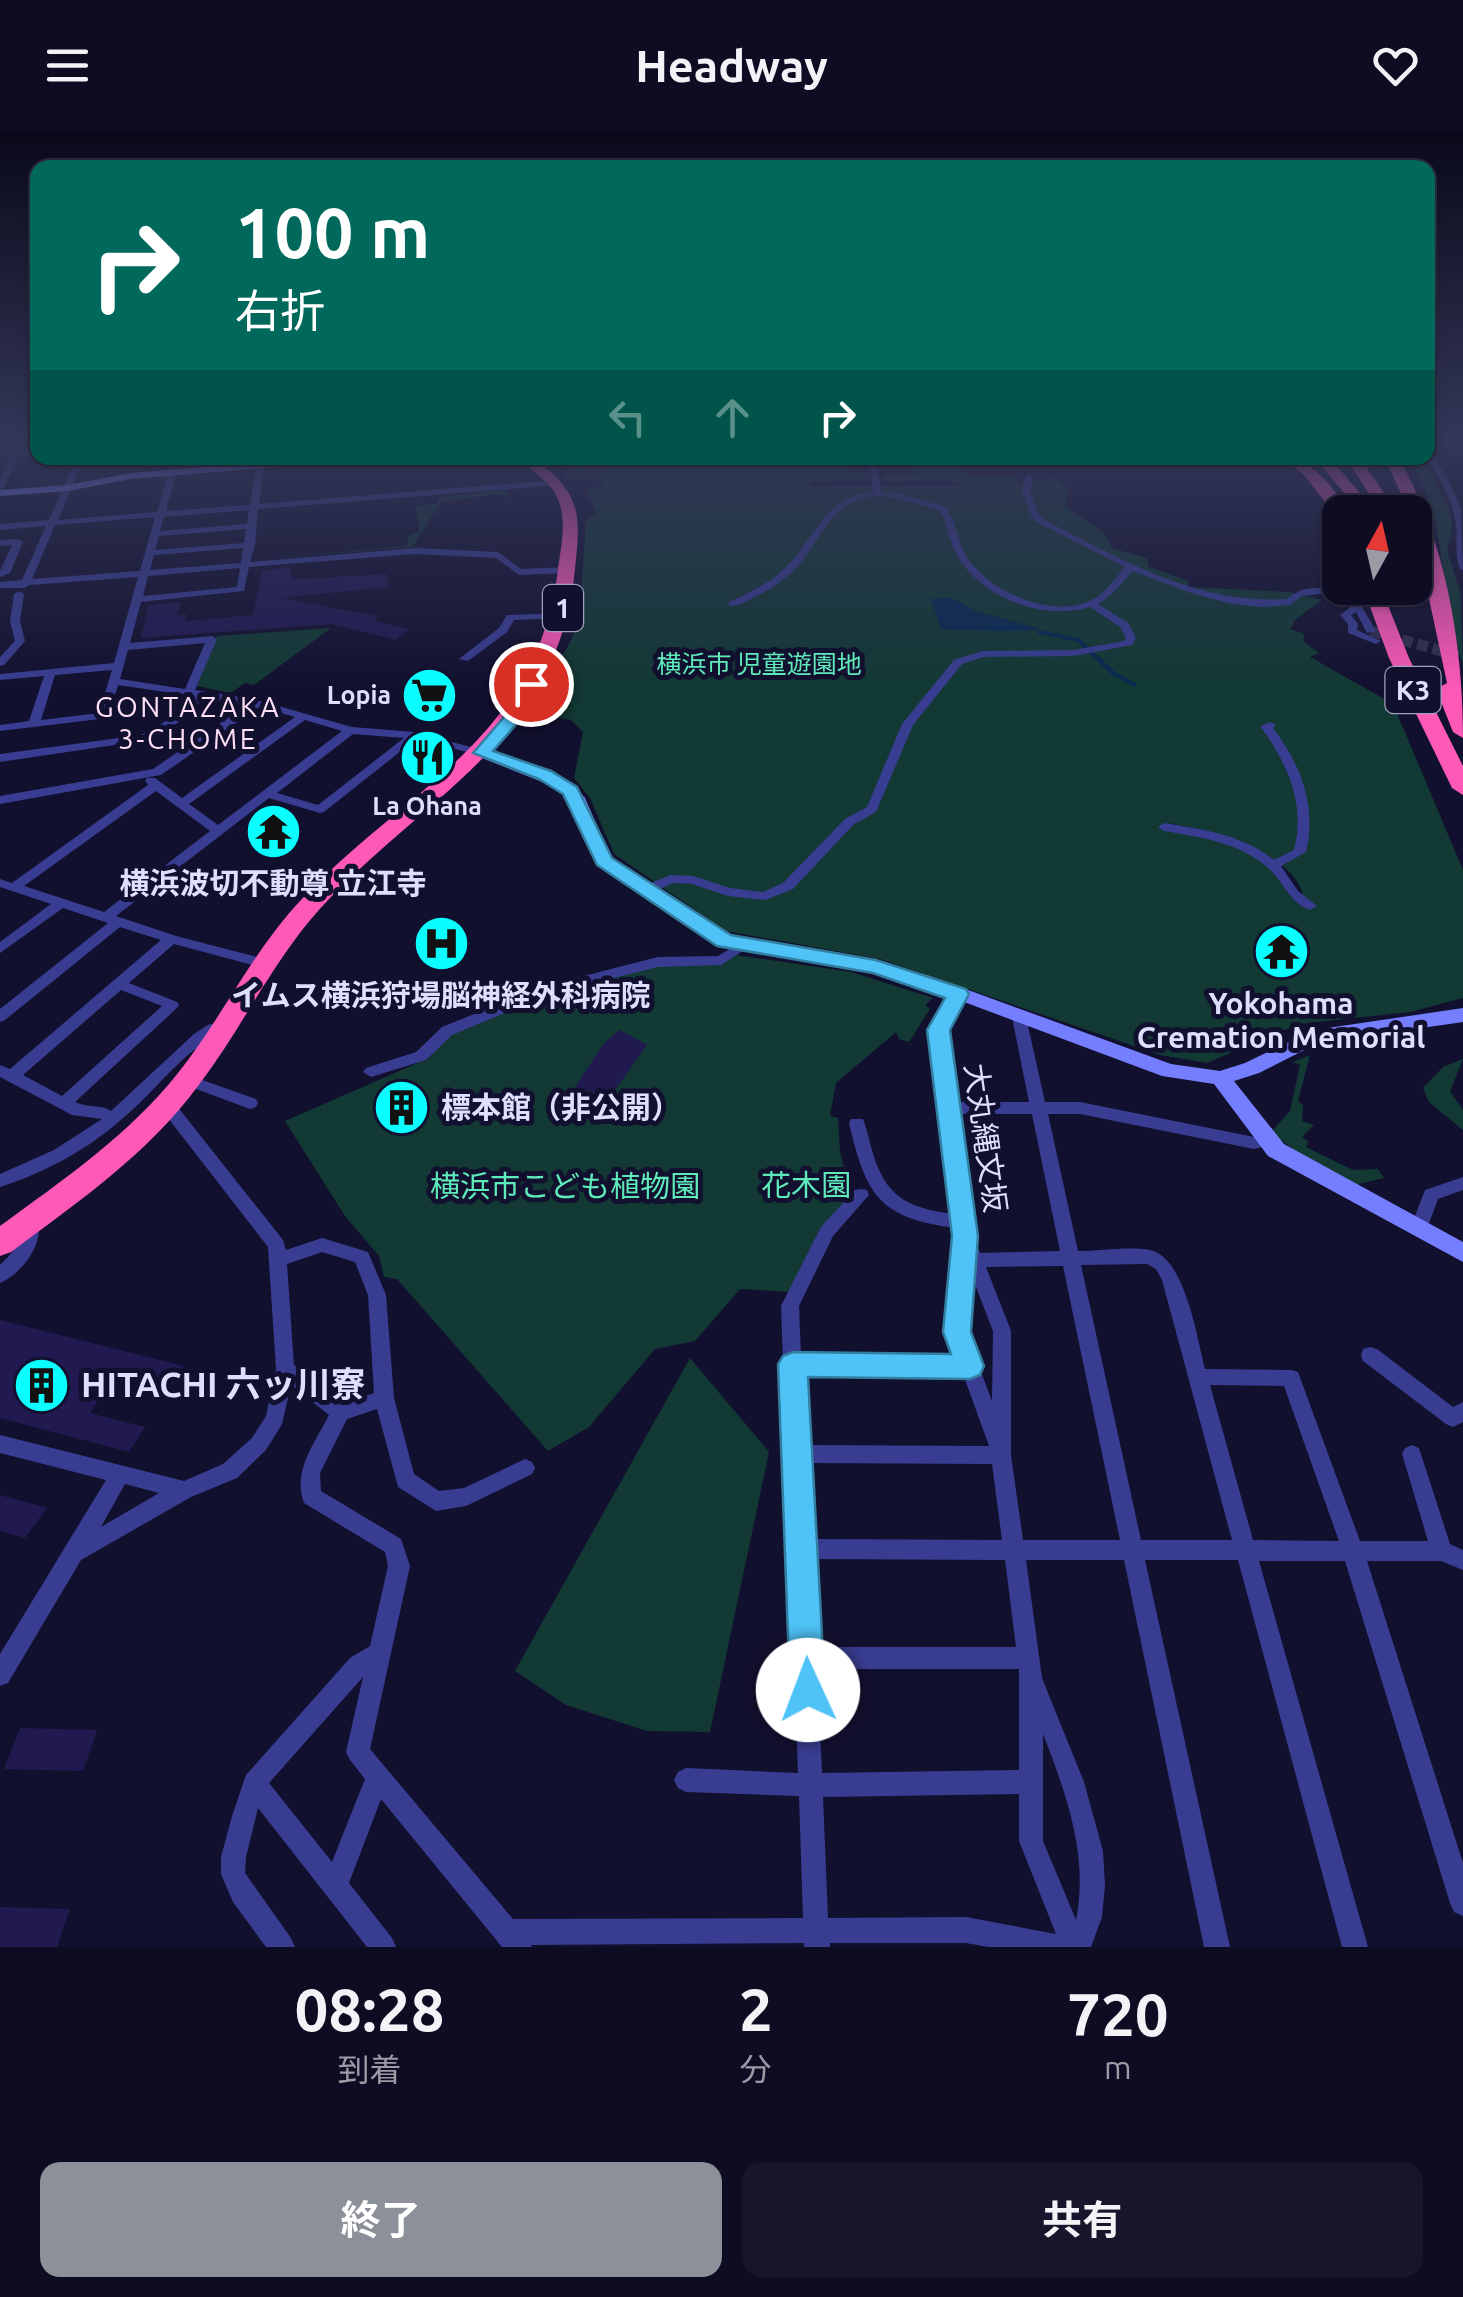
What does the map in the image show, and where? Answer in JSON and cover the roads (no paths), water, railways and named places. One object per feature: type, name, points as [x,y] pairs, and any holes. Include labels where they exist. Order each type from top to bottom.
[{"type":"highway","name":"1","points":[[0,1243],[124,1147],[167,1105],[306,910],[337,876],[482,753],[511,720],[558,637],[569,522]]},
{"type":"highway","points":[[1432,585],[1449,663],[1463,703]]},
{"type":"highway","name":"K3","points":[[1379,605],[1407,676],[1463,785]]},
{"type":"highway","points":[[1397,605],[1415,664],[1463,785]]},
{"type":"highway","points":[[1420,605],[1463,732]]},
{"type":"street","points":[[0,527],[83,522]]},
{"type":"street","points":[[0,728],[104,716],[156,522]]},
{"type":"street","points":[[138,598],[241,589],[253,522]]},
{"type":"street","points":[[732,604],[758,596],[783,579],[826,522]]},
{"type":"street","points":[[653,887],[671,880],[694,880],[728,892],[765,896],[788,886],[849,822],[872,809],[908,724],[958,662],[982,654],[1073,653],[1128,642],[1131,638],[1124,625],[1091,604],[1053,607],[1007,593],[981,576],[960,553],[948,522]]},
{"type":"street","points":[[1043,522],[1165,583],[1258,604],[1290,602],[1305,591],[1345,594],[1358,606],[1345,615],[1353,624],[1352,632],[1373,636]]},
{"type":"street","points":[[1461,522],[1458,554],[1463,567]]},
{"type":"street","points":[[0,663],[20,641],[14,620],[24,587],[54,524]]},
{"type":"street","points":[[153,534],[252,526]]},
{"type":"street","points":[[0,543],[18,542],[0,574]]},
{"type":"street","points":[[148,554],[250,545]]},
{"type":"street","points":[[0,585],[24,587],[432,551],[506,556],[519,572],[566,570]]},
{"type":"street","points":[[1091,604],[1131,567]]},
{"type":"street","points":[[464,659],[503,630],[511,617],[563,616]]},
{"type":"street","points":[[0,800],[144,738],[177,719],[195,693],[212,639],[124,647]]},
{"type":"street","points":[[0,678],[119,666]]},
{"type":"street","points":[[34,724],[51,672]]},
{"type":"street","points":[[114,680],[256,702],[351,730],[414,736],[482,753],[566,786],[577,798],[604,861],[692,924],[741,946],[876,967],[1168,1071],[1220,1078],[1314,1037],[1463,1015]]},
{"type":"street","points":[[4,885],[256,702]]},
{"type":"street","points":[[182,804],[304,716]]},
{"type":"street","points":[[1270,725],[1266,726],[1282,745],[1298,783],[1308,833],[1300,852],[1272,865]]},
{"type":"street","points":[[0,1017],[218,831],[351,730]]},
{"type":"street","points":[[268,794],[320,809],[414,736]]},
{"type":"street","points":[[0,758],[77,766],[149,781],[218,831]]},
{"type":"street","points":[[1164,827],[1207,832],[1272,865],[1294,897],[1310,906]]},
{"type":"street","points":[[4,885],[171,940],[268,964]]},
{"type":"street","points":[[0,949],[62,903]]},
{"type":"street","points":[[104,1113],[63,1104],[6,1073],[171,940]]},
{"type":"street","points":[[371,1072],[421,1056],[447,1031],[546,990],[658,962],[721,960],[741,946]]},
{"type":"street","points":[[63,1104],[172,1006],[119,984]]},
{"type":"street","name":"大丸縄文坂","points":[[958,994],[938,1030],[964,1229],[1002,1331],[1001,1455],[1030,1666],[1030,1841],[1076,1947]]},
{"type":"street","points":[[1019,1017],[1217,1947]]},
{"type":"street","points":[[0,1181],[58,1159],[114,1118],[204,1032],[227,1024]]},
{"type":"street","points":[[1220,1078],[1276,1150],[1463,1253]]},
{"type":"street","points":[[188,1080],[250,1103]]},
{"type":"street","points":[[74,1553],[184,1490],[230,1472],[259,1444],[275,1418],[285,1369],[278,1244],[167,1105]]},
{"type":"street","points":[[946,1108],[1080,1108],[1254,1143],[1269,1140]]},
{"type":"street","points":[[857,1123],[877,1186],[885,1197],[916,1218],[964,1229]]},
{"type":"street","points":[[1419,1229],[1431,1195],[1463,1183]]},
{"type":"street","points":[[817,1939],[790,1306],[827,1232],[861,1195]]},
{"type":"street","points":[[0,1276],[25,1252],[34,1236],[31,1220]]},
{"type":"street","name":"大丸縄文坂","points":[[964,1229],[957,1332],[1001,1455]]},
{"type":"street","points":[[278,1260],[322,1245],[362,1257],[377,1295],[384,1398],[406,1480],[436,1500],[466,1497],[525,1468]]},
{"type":"street","points":[[975,1260],[1149,1257],[1162,1264],[1171,1278],[1355,1947]]},
{"type":"street","points":[[1370,1356],[1454,1418],[1463,1411]]},
{"type":"street","points":[[793,1364],[970,1366]]},
{"type":"street","points":[[285,1369],[340,1413]]},
{"type":"street","points":[[1198,1377],[1291,1378],[1354,1551],[1463,1903]]},
{"type":"street","points":[[384,1398],[340,1413],[310,1472],[312,1496],[394,1546],[399,1566],[358,1752],[512,1939],[817,1939],[966,1930],[1056,1947]]},
{"type":"street","points":[[0,1444],[184,1490]]},
{"type":"street","points":[[797,1454],[1001,1455]]},
{"type":"street","points":[[1412,1454],[1442,1552]]},
{"type":"street","points":[[0,1675],[118,1476]]},
{"type":"street","points":[[802,1549],[1442,1552],[1463,1560]]},
{"type":"street","points":[[282,1947],[232,1873],[233,1846],[243,1830],[254,1783],[358,1666],[378,1654]]},
{"type":"street","points":[[806,1658],[1030,1666]]},
{"type":"street","name":"大丸縄文坂","points":[[1030,1666],[1090,1837],[1089,1927],[1076,1947]]},
{"type":"street","points":[[336,1886],[378,1777]]},
{"type":"street","points":[[686,1780],[811,1785],[1031,1782]]},
{"type":"street","points":[[254,1783],[383,1947]]},
{"type":"water","points":[[952,598],[976,611],[1040,629],[941,629],[931,599]]},
{"type":"waterway","points":[[1039,632],[1078,640],[1113,673],[1135,685]]},
{"type":"tunnel","points":[[1371,631],[1463,657]]},
{"type":"place","name":"Lopia","points":[[430,695]]},
{"type":"place","name":"La Ohana","points":[[427,757]]},
{"type":"place","name":"横浜波切不動尊 立江寺","points":[[273,832]]},
{"type":"place","name":"イムス横浜狩場脳神経外科病院","points":[[441,944]]},
{"type":"place","name":"Yokohama Cremation Memorial","points":[[1281,951]]},
{"type":"place","name":"標本館（非公開）","points":[[402,1108]]},
{"type":"place","name":"HITACHI 六ッ川寮","points":[[42,1385]]},
{"type":"district","name":"GONTAZAKA 3-CHOME","points":[[188,723]]},
{"type":"park label","name":"横浜市 児童遊園地","points":[[759,664]]},
{"type":"park label","name":"花木園","points":[[806,1186]]},
{"type":"park label","name":"横浜市こども植物園","points":[[565,1187]]}]
